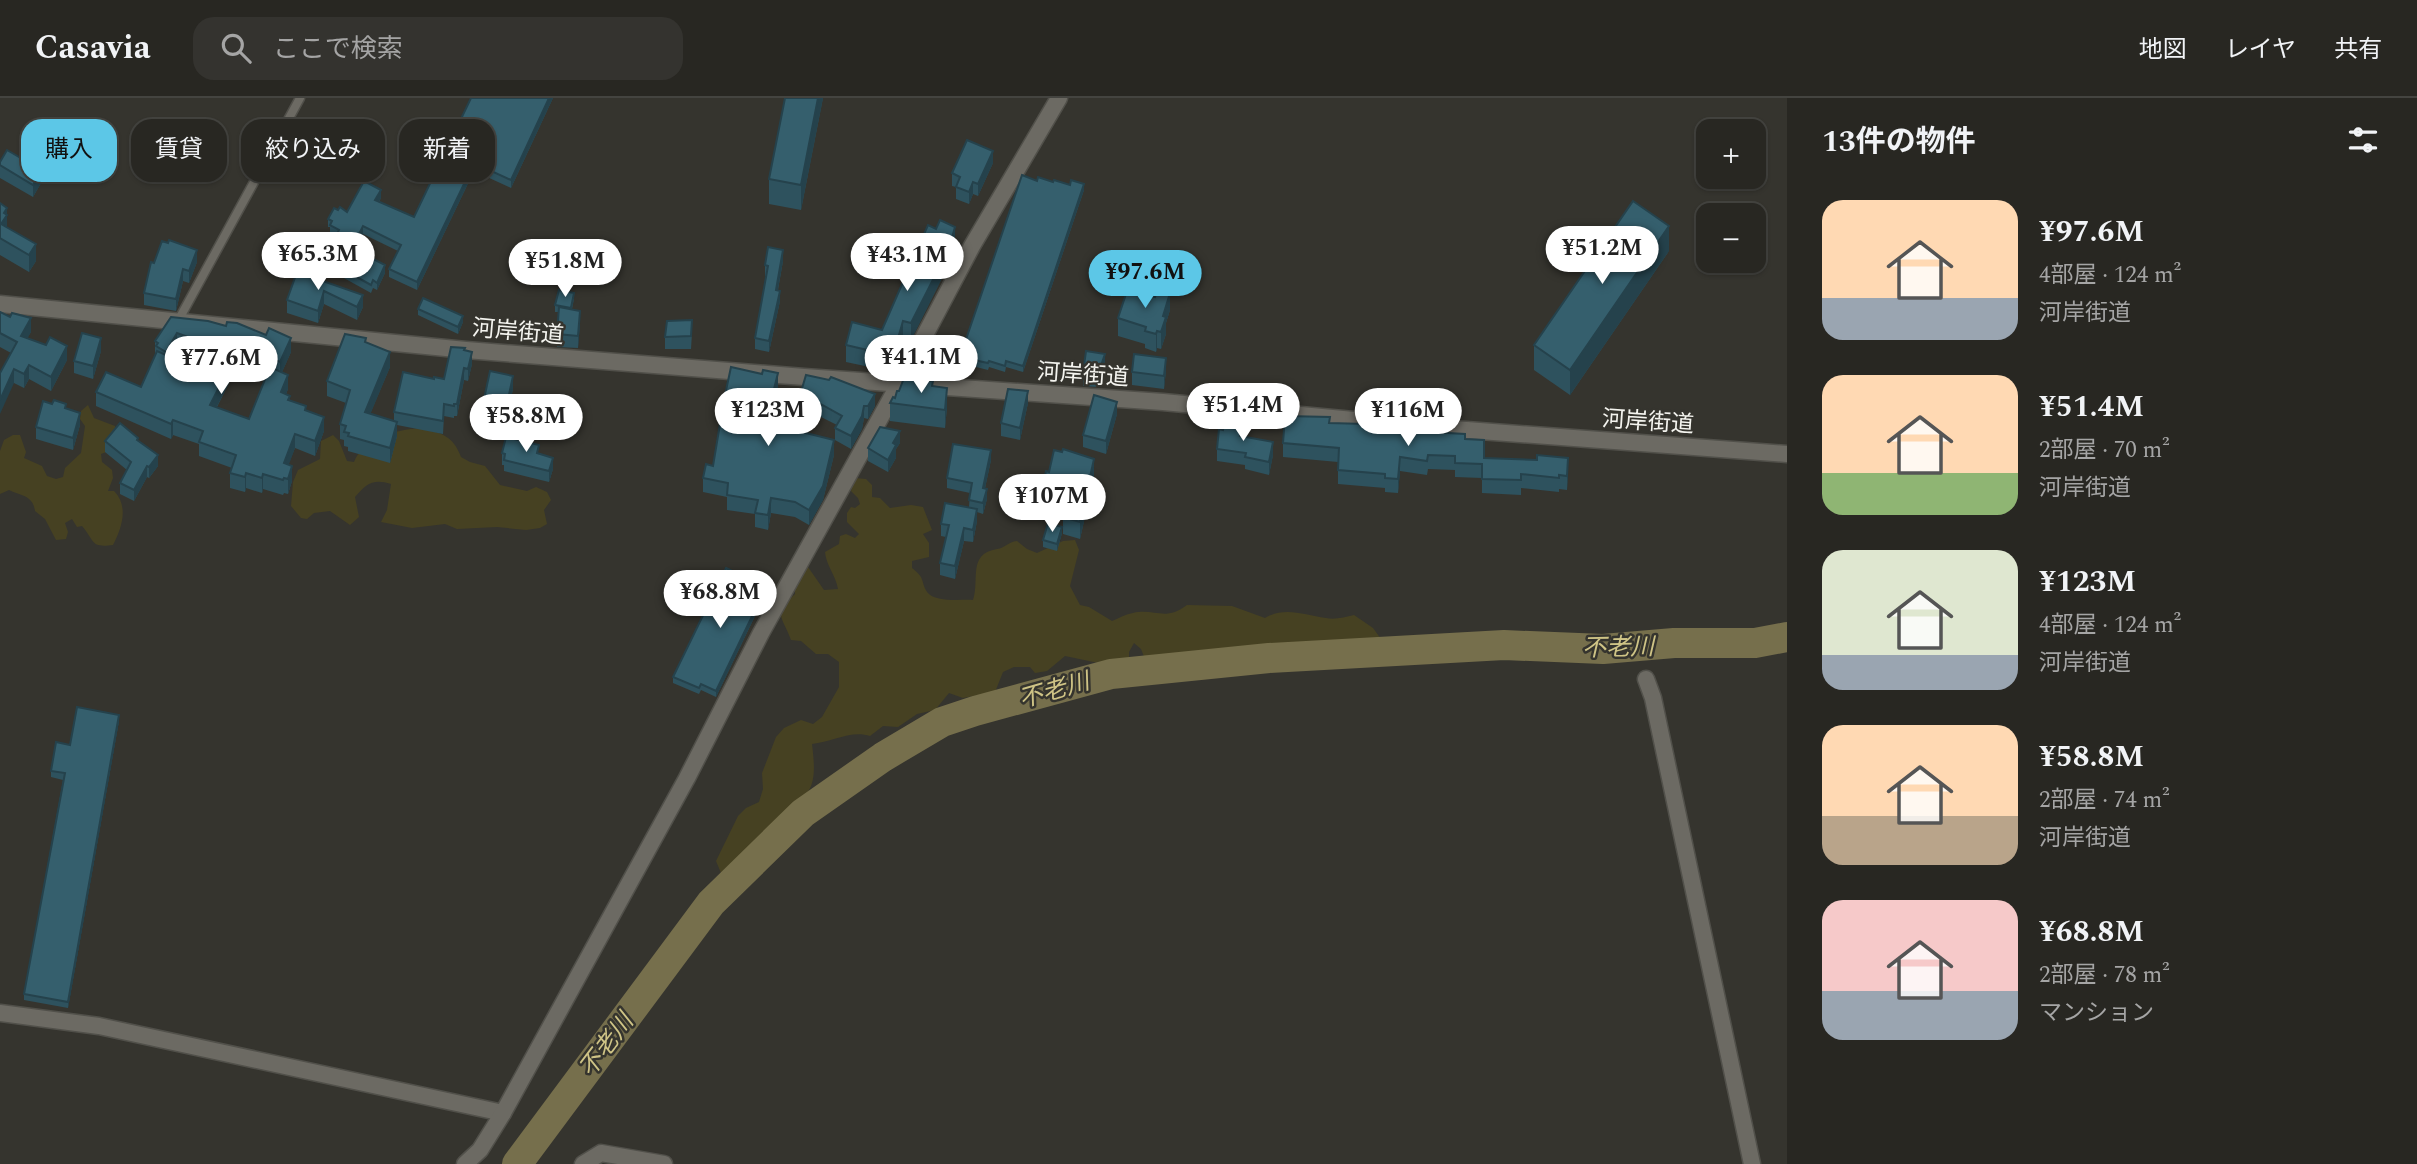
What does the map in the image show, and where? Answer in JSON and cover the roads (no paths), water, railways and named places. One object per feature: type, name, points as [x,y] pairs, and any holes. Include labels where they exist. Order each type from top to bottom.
[{"type":"street","points":[[465,1164],[480,1150],[503,1113],[687,778],[761,633],[900,384],[972,246],[1059,98]]},
{"type":"street","name":"河岸街道","points":[[0,304],[466,350],[1163,402],[1427,427],[1787,454]]},
{"type":"street","points":[[1646,679],[1653,698],[1752,1164]]},
{"type":"street","points":[[0,1013],[99,1026],[503,1113]]},
{"type":"street","points":[[583,1164],[601,1153],[664,1164]]},
{"type":"lane","points":[[178,321],[300,98]]},
{"type":"waterway","name":"不老川","points":[[517,1164],[711,903],[803,813],[883,757],[942,722],[1111,674],[1269,658],[1504,645],[1603,649],[1674,643],[1755,643],[1787,637]]}]
